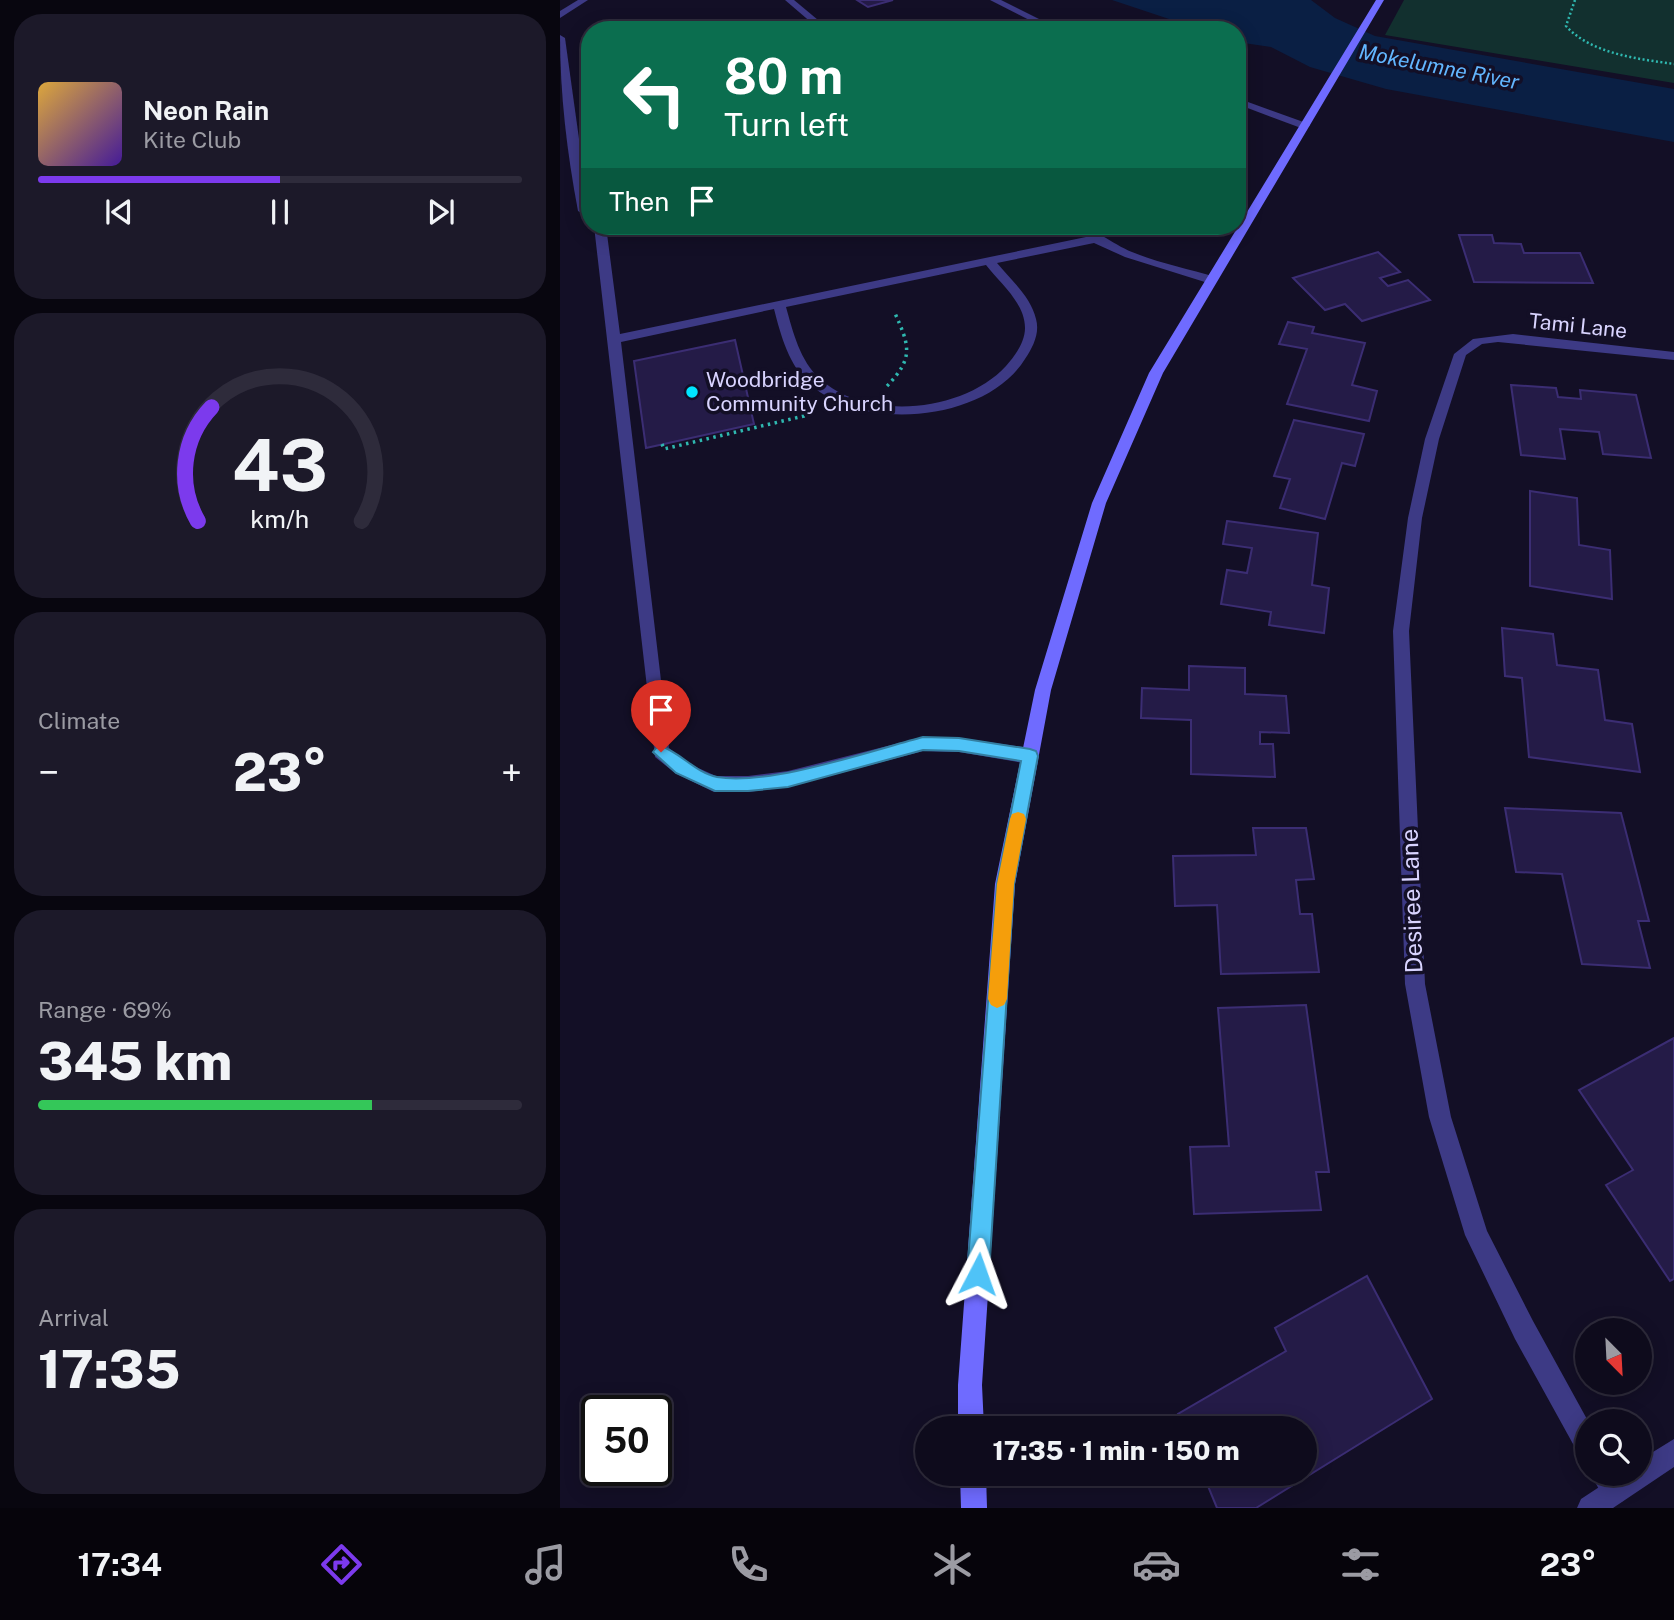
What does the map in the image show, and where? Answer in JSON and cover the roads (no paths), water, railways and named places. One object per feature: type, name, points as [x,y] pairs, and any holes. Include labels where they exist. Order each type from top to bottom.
[{"type":"main road","points":[[1246,223],[1380,0]]},
{"type":"main road","points":[[971,1416],[970,1385],[1005,884],[1042,690],[1099,503],[1156,373],[1239,235]]},
{"type":"main road","points":[[973,1486],[974,1508]]},
{"type":"street","points":[[560,15],[584,0]]},
{"type":"street","points":[[789,0],[815,21]]},
{"type":"street","points":[[994,0],[1038,21]]},
{"type":"street","points":[[560,38],[581,196]]},
{"type":"street","points":[[1246,103],[1304,126]]},
{"type":"street","points":[[601,235],[661,752],[681,768],[715,784],[748,784],[788,779],[923,744],[959,745],[1030,756]]},
{"type":"street","points":[[1090,235],[1129,255],[1212,280]]},
{"type":"street","points":[[614,339],[1095,239]]},
{"type":"street","points":[[779,304],[793,348],[804,370],[816,384],[866,408],[907,410],[948,404],[983,392],[1007,374],[1024,352],[1031,327],[1024,304],[989,261]]},
{"type":"street","name":"Tami Lane","points":[[1478,340],[1513,338],[1674,356]]},
{"type":"street","name":"Desiree Lane","points":[[1478,340],[1467,345],[1460,354],[1432,439],[1415,518],[1401,631],[1415,984],[1440,1117],[1477,1235],[1524,1330],[1575,1422]]},
{"type":"street","points":[[1652,1462],[1674,1452]]},
{"type":"street","points":[[1590,1508],[1607,1486]]},
{"type":"water","name":"Mokelumne River","points":[[1112,0],[1311,0],[1335,18],[1375,36],[1674,89],[1674,142],[1386,89],[1310,67],[1271,47],[1246,43],[1246,21],[1175,21]]},
{"type":"place","name":"Woodbridge Community Church","points":[[692,392]]}]
